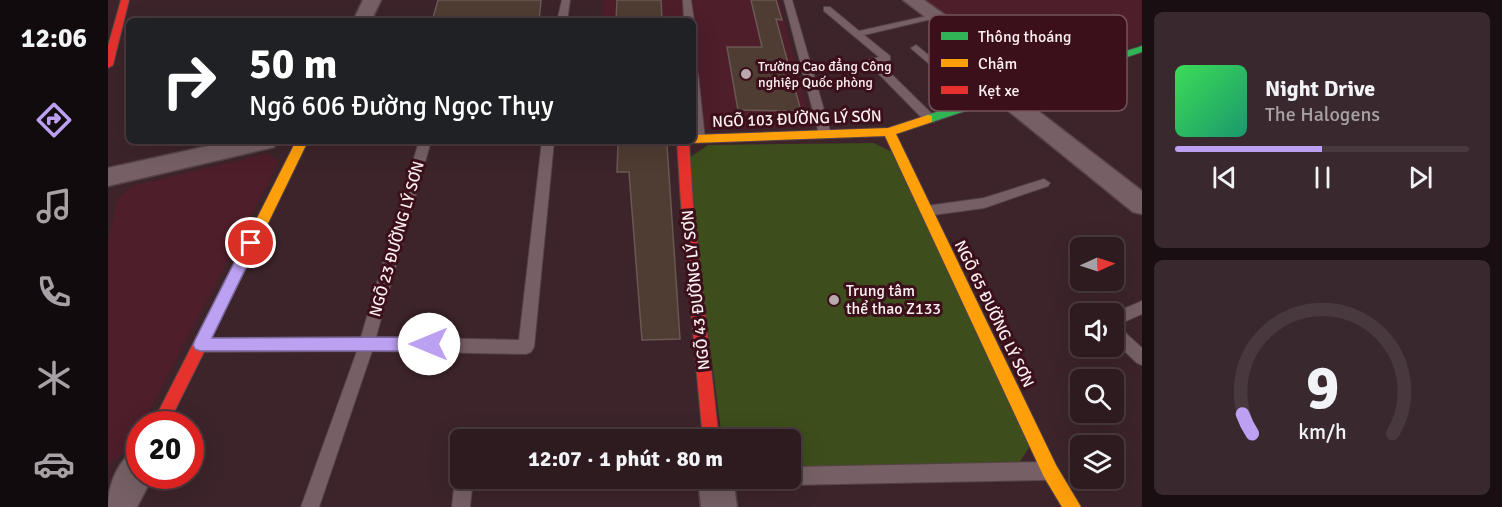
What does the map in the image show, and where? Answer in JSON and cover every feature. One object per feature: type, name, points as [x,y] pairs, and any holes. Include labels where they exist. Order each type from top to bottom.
[{"type":"street","points":[[108,65],[125,0]]},
{"type":"street","points":[[363,18],[372,0]]},
{"type":"street","points":[[912,0],[932,15]]},
{"type":"street","name":"NGÕ 103 ĐƯỜNG LÝ SƠN","points":[[1127,55],[1142,50]]},
{"type":"street","name":"NGÕ 103 ĐƯỜNG LÝ SƠN","points":[[696,139],[889,132],[954,111]]},
{"type":"street","points":[[1023,111],[1142,205]]},
{"type":"street","name":"NGÕ 65 ĐƯỜNG LÝ SƠN","points":[[889,132],[1050,471],[1072,507]]},
{"type":"street","points":[[108,177],[253,144]]},
{"type":"street","points":[[167,411],[300,144]]},
{"type":"street","name":"NGÕ 43 ĐƯỜNG LÝ SƠN","points":[[683,144],[687,204],[710,429]]},
{"type":"street","points":[[717,489],[719,507]]},
{"type":"lane","points":[[563,18],[566,0]]},
{"type":"lane","points":[[687,0],[688,18]]},
{"type":"lane","points":[[788,0],[825,134]]},
{"type":"lane","points":[[827,9],[886,58],[873,62],[930,119]]},
{"type":"lane","points":[[857,34],[929,17]]},
{"type":"lane","points":[[916,48],[929,59]]},
{"type":"lane","name":"NGÕ 23 ĐƯỜNG LÝ SƠN","points":[[310,507],[368,344],[423,144]]},
{"type":"lane","points":[[200,345],[368,344],[526,347],[548,144]]},
{"type":"lane","points":[[926,211],[984,203],[1044,183]]},
{"type":"lane","points":[[1124,315],[1142,307]]},
{"type":"lane","points":[[1124,341],[1142,358]]},
{"type":"lane","points":[[801,476],[1050,471]]},
{"type":"lane","points":[[460,507],[462,489]]},
{"type":"shaded area","name":"Trường Cao đẳng Công nghiệp Quốc phòng","points":[[603,0],[779,0],[812,127],[696,130],[696,18],[602,18]]},
{"type":"shaded area","points":[[924,0],[1142,0],[1142,42],[1127,47],[1127,15],[945,15]]},
{"type":"shaded area","points":[[268,153],[279,162],[150,411],[126,411],[126,452],[108,465],[108,244],[117,199],[132,186]]},
{"type":"green space","name":"Trung tâm thể thao Z133","points":[[874,143],[894,153],[1031,444],[1018,465],[801,470],[801,429],[721,429],[686,160],[708,145]]},
{"type":"building","points":[[438,0],[541,0],[539,18],[433,18]]},
{"type":"building","points":[[617,0],[661,0],[662,18],[616,18]]},
{"type":"building","points":[[751,0],[776,0],[782,20],[776,19],[801,111],[738,110],[727,47],[762,47]]},
{"type":"building","points":[[618,144],[667,145],[680,339],[642,340],[629,172],[617,172]]},
{"type":"traffic: fast","points":[[1127,54],[1142,49]]},
{"type":"traffic: fast","points":[[928,119],[952,111]]},
{"type":"traffic: slow","points":[[696,139],[889,132],[928,119]]},
{"type":"traffic: slow","points":[[889,132],[1050,471],[1072,507]]},
{"type":"traffic: slow","points":[[249,248],[301,144]]},
{"type":"traffic: jam","points":[[108,65],[125,0]]},
{"type":"traffic: jam","points":[[683,144],[687,204],[710,429]]},
{"type":"traffic: jam","points":[[167,411],[249,248]]},
{"type":"place","name":"Trường Cao đẳng Công nghiệp Quốc phòng","points":[[746,74]]},
{"type":"place","name":"Trung tâm thể thao Z133","points":[[834,300]]},
{"type":"route","points":[[251,243],[200,345],[429,344]]}]
